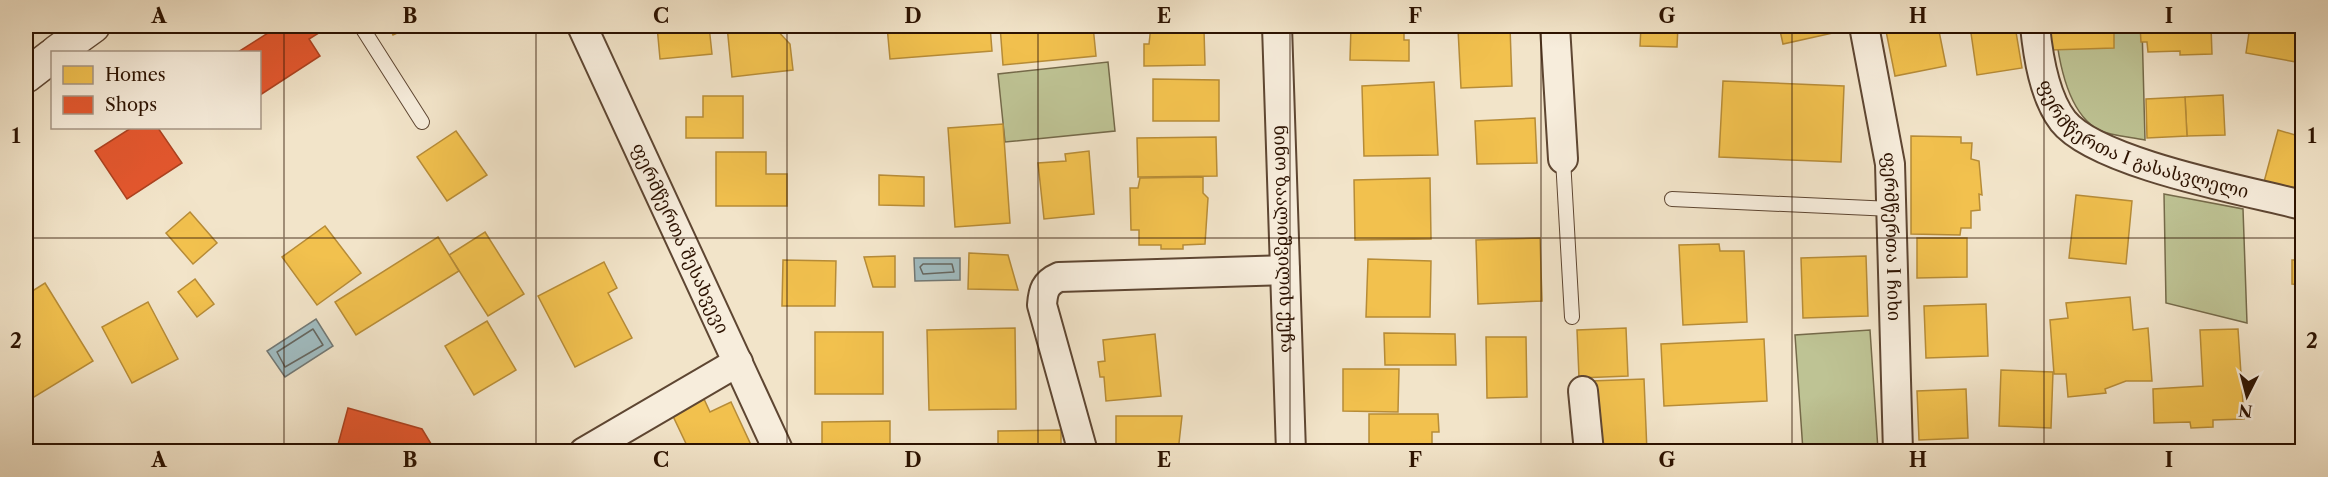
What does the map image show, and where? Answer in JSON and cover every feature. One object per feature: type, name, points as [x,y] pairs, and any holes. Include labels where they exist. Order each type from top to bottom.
[{"type":"street","points":[[58,51],[93,26]]},
{"type":"street","name":"ფერმწერთა შესახვევი","points":[[582,26],[779,452]]},
{"type":"street","name":"ნინო ზაალიშვილის ქუჩა","points":[[1277,26],[1291,452]]},
{"type":"street","points":[[1555,26],[1563,159]]},
{"type":"street","name":"ფერმწერთა I ჩიხი","points":[[1864,26],[1890,164],[1898,452]]},
{"type":"street","name":"ფერმწერთა I გასასვლელი","points":[[2035,26],[2040,69],[2063,121],[2087,142],[2128,160],[2302,205]]},
{"type":"street","points":[[26,76],[51,57]]},
{"type":"street","points":[[1083,452],[1042,305],[1044,289],[1052,280],[1059,277],[1286,270]]},
{"type":"street","points":[[584,452],[738,362]]},
{"type":"street","points":[[1583,391],[1589,452]]},
{"type":"lane","points":[[361,26],[422,122]]},
{"type":"lane","points":[[1563,159],[1572,317]]},
{"type":"lane","points":[[1672,199],[1892,209]]},
{"type":"green space","points":[[2055,26],[2142,26],[2145,140],[2099,130],[2079,111],[2066,83]]},
{"type":"green space","points":[[1108,62],[1115,131],[1005,142],[998,74]]},
{"type":"green space","points":[[2164,194],[2243,209],[2247,323],[2166,303]]},
{"type":"green space","points":[[1870,330],[1878,450],[1803,451],[1795,335]]},
{"type":"water","points":[[914,258],[960,258],[960,280],[915,281]]},
{"type":"water","points":[[316,319],[333,346],[285,377],[267,351]]},
{"type":"building: Homes","points":[[389,26],[412,26],[393,35]]},
{"type":"building: Homes","points":[[657,26],[709,26],[712,54],[660,59]]},
{"type":"building: Homes","points":[[727,26],[773,26],[790,44],[793,70],[732,77]]},
{"type":"building: Homes","points":[[887,26],[990,26],[992,51],[890,59]]},
{"type":"building: Homes","points":[[1000,26],[1093,26],[1096,56],[1003,65]]},
{"type":"building: Homes","points":[[1151,26],[1197,26],[1197,30],[1204,30],[1205,65],[1144,66],[1144,44],[1149,44]]},
{"type":"building: Homes","points":[[1351,26],[1404,26],[1404,40],[1409,40],[1409,61],[1350,60]]},
{"type":"building: Homes","points":[[1510,26],[1512,86],[1461,88],[1458,29]]},
{"type":"building: Homes","points":[[1641,26],[1678,26],[1677,47],[1640,46]]},
{"type":"building: Homes","points":[[1779,26],[1831,26],[1833,33],[1783,44]]},
{"type":"building: Homes","points":[[1885,26],[1938,26],[1946,66],[1895,76]]},
{"type":"building: Homes","points":[[1970,26],[2015,26],[2022,68],[1977,75]]},
{"type":"building: Homes","points":[[2049,26],[2114,26],[2114,48],[2050,50]]},
{"type":"building: Homes","points":[[2140,26],[2211,26],[2212,54],[2180,55],[2180,51],[2148,52],[2147,42],[2141,42]]},
{"type":"building: Homes","points":[[2250,26],[2302,26],[2302,63],[2246,53]]},
{"type":"building: Homes","points":[[1153,79],[1219,80],[1219,121],[1153,121]]},
{"type":"building: Homes","points":[[1723,81],[1844,86],[1841,162],[1719,157]]},
{"type":"building: Homes","points":[[1434,82],[1438,155],[1364,156],[1362,86]]},
{"type":"building: Homes","points":[[2223,95],[2225,135],[2187,136],[2185,97]]},
{"type":"building: Homes","points":[[703,96],[743,96],[743,138],[686,138],[686,117],[703,117]]},
{"type":"building: Homes","points":[[2185,97],[2187,136],[2147,138],[2146,99]]},
{"type":"building: Homes","points":[[1535,118],[1537,163],[1477,164],[1475,121]]},
{"type":"building: Homes","points":[[1003,124],[1010,223],[955,227],[948,128]]},
{"type":"building: Homes","points":[[2278,130],[2302,137],[2302,189],[2264,182]]},
{"type":"building: Homes","points":[[456,131],[487,175],[447,201],[417,157]]},
{"type":"building: Homes","points":[[1911,136],[1961,137],[1961,143],[1972,143],[1971,159],[1979,161],[1982,195],[1979,194],[1980,210],[1971,211],[1971,228],[1961,228],[1960,235],[1911,234]]},
{"type":"building: Homes","points":[[1216,137],[1217,176],[1138,177],[1137,138]]},
{"type":"building: Homes","points":[[1089,151],[1094,214],[1044,219],[1038,163],[1066,161],[1065,154]]},
{"type":"building: Homes","points":[[716,152],[766,152],[766,174],[787,174],[787,206],[716,206]]},
{"type":"building: Homes","points":[[879,175],[924,177],[924,206],[879,205]]},
{"type":"building: Homes","points":[[1203,177],[1203,193],[1208,198],[1205,244],[1183,245],[1183,249],[1161,249],[1161,245],[1139,245],[1139,230],[1131,230],[1130,188],[1138,188],[1140,178]]},
{"type":"building: Homes","points":[[1430,178],[1431,239],[1355,240],[1354,180]]},
{"type":"building: Homes","points":[[2076,195],[2132,201],[2126,264],[2069,258]]},
{"type":"building: Homes","points":[[190,212],[217,243],[193,264],[166,233]]},
{"type":"building: Homes","points":[[325,226],[361,273],[317,305],[282,257]]},
{"type":"building: Homes","points":[[485,232],[524,294],[488,316],[449,255]]},
{"type":"building: Homes","points":[[438,237],[459,271],[356,335],[335,302]]},
{"type":"building: Homes","points":[[1540,238],[1542,301],[1478,304],[1476,240]]},
{"type":"building: Homes","points":[[1917,238],[1967,238],[1967,277],[1917,278]]},
{"type":"building: Homes","points":[[2300,243],[2302,243],[2302,285],[2292,284],[2292,260],[2300,260]]},
{"type":"building: Homes","points":[[1719,244],[1720,251],[1744,251],[1747,322],[1683,325],[1679,245]]},
{"type":"building: Homes","points":[[969,253],[1008,255],[1018,290],[968,289]]},
{"type":"building: Homes","points":[[895,256],[895,287],[873,287],[864,257]]},
{"type":"building: Homes","points":[[1866,256],[1868,316],[1803,318],[1801,258]]},
{"type":"building: Homes","points":[[1368,259],[1431,261],[1430,317],[1366,317]]},
{"type":"building: Homes","points":[[783,260],[836,261],[835,306],[782,306]]},
{"type":"building: Homes","points":[[604,262],[617,288],[608,293],[632,338],[575,367],[538,296]]},
{"type":"building: Homes","points":[[195,279],[214,304],[197,317],[178,292]]},
{"type":"building: Homes","points":[[45,283],[93,361],[26,402],[26,295]]},
{"type":"building: Homes","points":[[2130,297],[2133,330],[2148,328],[2152,381],[2126,381],[2105,389],[2106,393],[2068,397],[2066,374],[2054,374],[2050,320],[2068,318],[2066,303]]},
{"type":"building: Homes","points":[[148,302],[178,359],[132,383],[102,327]]},
{"type":"building: Homes","points":[[1986,304],[1988,356],[1926,358],[1924,306]]},
{"type":"building: Homes","points":[[487,321],[516,370],[474,395],[445,346]]},
{"type":"building: Homes","points":[[1015,328],[1016,409],[929,410],[927,330]]},
{"type":"building: Homes","points":[[1626,328],[1628,376],[1579,378],[1577,330]]},
{"type":"building: Homes","points":[[2238,329],[2244,419],[2213,420],[2213,427],[2191,428],[2190,422],[2154,423],[2153,389],[2203,386],[2200,330]]},
{"type":"building: Homes","points":[[815,332],[883,332],[883,394],[815,394]]},
{"type":"building: Homes","points":[[1384,333],[1455,334],[1456,365],[1385,365]]},
{"type":"building: Homes","points":[[1155,334],[1161,396],[1106,401],[1104,377],[1100,377],[1098,362],[1105,361],[1103,340]]},
{"type":"building: Homes","points":[[1486,337],[1526,337],[1527,397],[1487,398]]},
{"type":"building: Homes","points":[[1764,339],[1767,401],[1664,406],[1661,344]]},
{"type":"building: Homes","points":[[1343,369],[1399,369],[1398,412],[1343,411]]},
{"type":"building: Homes","points":[[2001,370],[2053,372],[2051,428],[1999,426]]},
{"type":"building: Homes","points":[[1644,379],[1647,452],[1594,452],[1591,381]]},
{"type":"building: Homes","points":[[1966,389],[1968,438],[1919,440],[1917,391]]},
{"type":"building: Homes","points":[[704,399],[710,412],[731,402],[751,445],[737,452],[690,452],[672,414]]},
{"type":"building: Homes","points":[[1369,414],[1438,414],[1439,432],[1432,432],[1432,452],[1369,452]]},
{"type":"building: Homes","points":[[1116,416],[1182,416],[1178,452],[1116,452]]},
{"type":"building: Homes","points":[[890,421],[890,452],[822,452],[822,422]]},
{"type":"building: Homes","points":[[1061,430],[1061,452],[998,452],[998,431]]},
{"type":"building: Shops","points":[[279,26],[330,26],[309,39],[320,56],[261,94],[261,51],[240,51]]},
{"type":"building: Shops","points":[[129,129],[159,129],[182,163],[127,199],[95,151]]},
{"type":"building: Shops","points":[[348,408],[422,429],[436,452],[336,452]]}]
